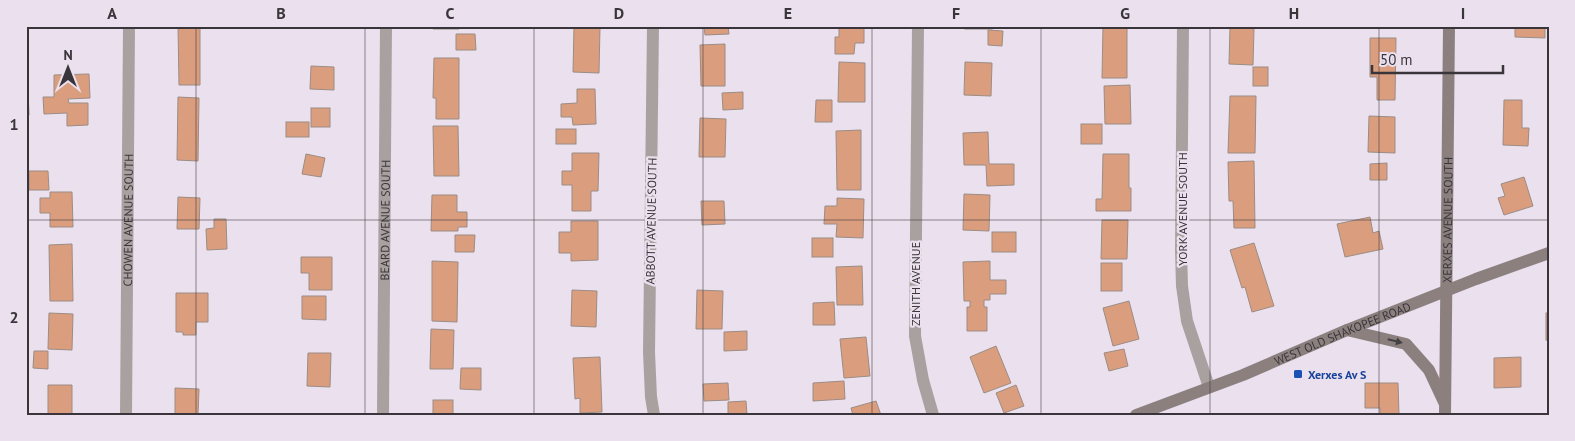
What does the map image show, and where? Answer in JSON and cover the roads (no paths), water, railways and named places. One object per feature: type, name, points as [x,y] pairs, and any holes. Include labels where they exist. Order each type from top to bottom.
[{"type":"main road","name":"XERXES AVENUE SOUTH","points":[[1445,410],[1449,26]]},
{"type":"main road","name":"WEST OLD SHAKOPEE ROAD","points":[[1136,415],[1243,375],[1347,330],[1447,290],[1549,253]]},
{"type":"main road","points":[[1347,330],[1406,344],[1429,370],[1445,410]]},
{"type":"street","name":"CHOWEN AVENUE SOUTH","points":[[126,415],[129,26]]},
{"type":"street","name":"BEARD AVENUE SOUTH","points":[[383,415],[386,26]]},
{"type":"street","name":"ABBOTT AVENUE SOUTH","points":[[653,26],[650,352],[651,397],[654,415]]},
{"type":"street","name":"ZENITH AVENUE","points":[[918,26],[915,336],[923,380],[933,415]]},
{"type":"street","name":"YORK AVENUE SOUTH","points":[[1183,26],[1180,250],[1182,286],[1187,321],[1209,388]]},
{"type":"place","name":"Xerxes Av S","points":[[1298,374]]}]
